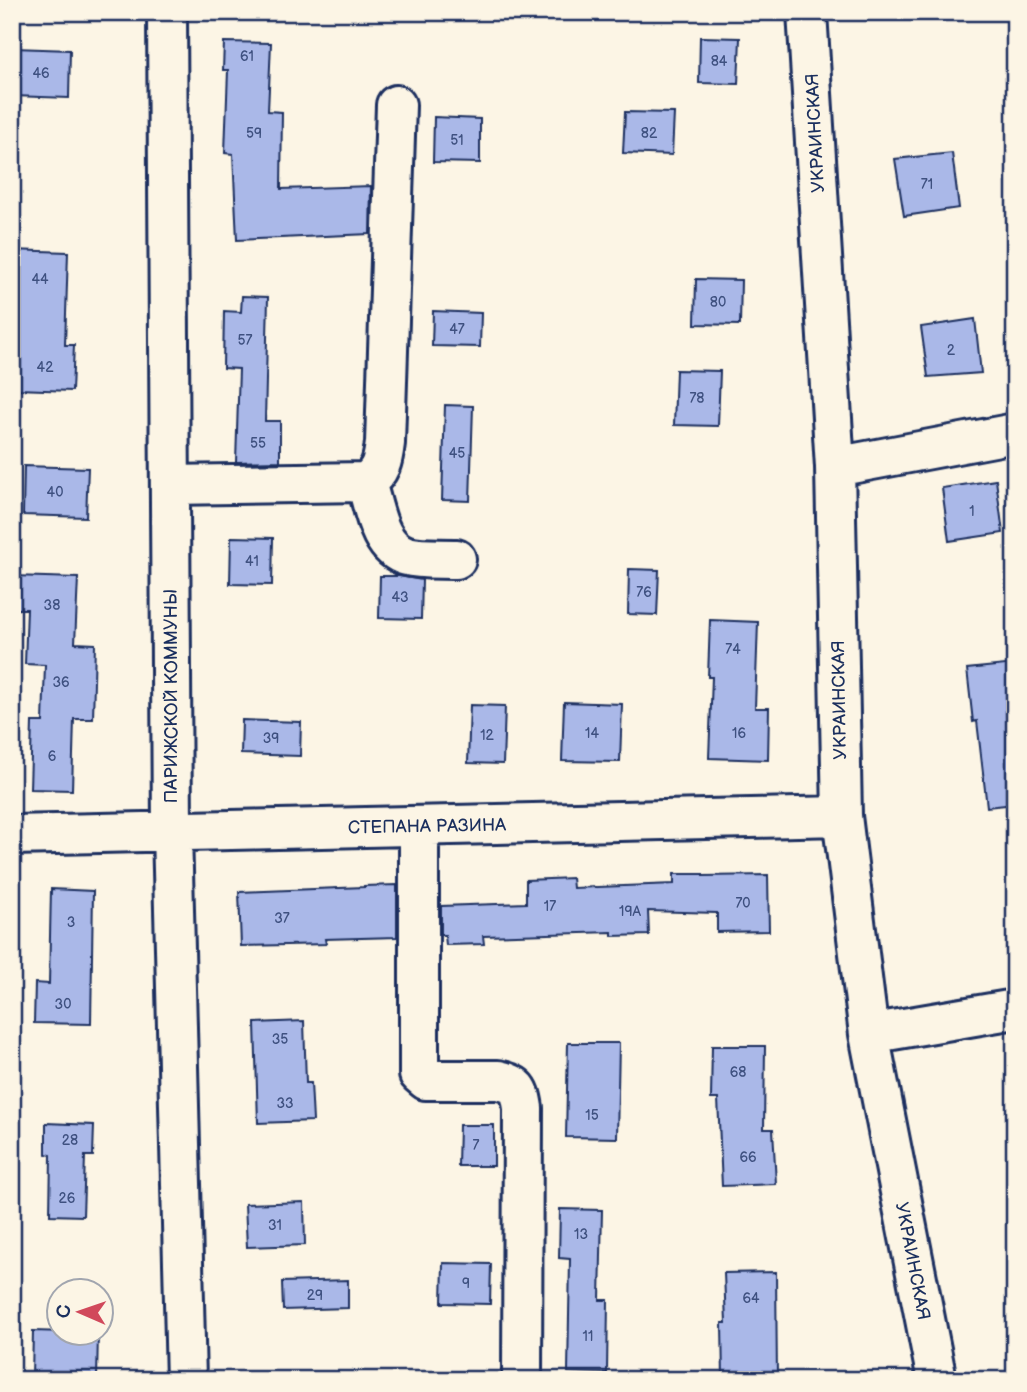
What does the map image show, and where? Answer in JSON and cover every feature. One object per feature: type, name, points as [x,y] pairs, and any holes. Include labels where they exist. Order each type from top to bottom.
[{"type":"street","name":"ПАРИЖСКОЙ КОММУНЫ","points":[[167,12],[172,831],[186,1380]]},
{"type":"street","name":"УКРАИНСКАЯ","points":[[807,12],[835,467],[842,816],[869,1034],[937,1380]]},
{"type":"street","points":[[170,485],[366,482],[380,469],[385,443],[396,105]]},
{"type":"street","points":[[835,467],[1015,433]]},
{"type":"street","points":[[366,482],[383,536],[390,545],[406,555],[456,559]]},
{"type":"street","name":"СТЕПАНА РАЗИНА","points":[[12,835],[842,816]]},
{"type":"street","points":[[419,826],[419,1073],[426,1080],[508,1082],[517,1087],[521,1096],[522,1380]]},
{"type":"street","points":[[869,1034],[1015,1009]]},
{"type":"building","points":[[700,37],[740,38],[738,84],[699,83]]},
{"type":"building","points":[[224,42],[271,43],[268,111],[282,112],[281,189],[371,186],[370,234],[237,240],[233,154],[225,153],[228,70],[223,70]]},
{"type":"building","points":[[14,48],[70,50],[69,98],[13,96]]},
{"type":"building","points":[[625,112],[674,113],[672,155],[623,153]]},
{"type":"building","points":[[434,117],[480,119],[480,163],[433,162]]},
{"type":"building","points":[[952,153],[959,208],[904,216],[895,159]]},
{"type":"building","points":[[12,250],[68,252],[65,345],[74,345],[72,391],[17,389],[20,298],[12,298]]},
{"type":"building","points":[[696,279],[741,280],[740,325],[695,324]]},
{"type":"building","points":[[242,296],[268,297],[265,421],[280,421],[280,461],[236,462],[239,369],[223,368],[224,311],[241,312]]},
{"type":"building","points":[[433,311],[481,313],[480,347],[432,346]]},
{"type":"building","points":[[975,319],[981,373],[928,377],[921,327]]},
{"type":"building","points":[[676,370],[720,371],[718,426],[674,425]]},
{"type":"building","points":[[445,405],[473,406],[470,501],[442,500]]},
{"type":"building","points":[[24,466],[88,468],[86,517],[23,515]]},
{"type":"building","points":[[996,480],[1003,533],[949,541],[942,488]]},
{"type":"building","points":[[231,537],[273,538],[272,585],[230,584]]},
{"type":"building","points":[[629,569],[659,570],[657,615],[628,614]]},
{"type":"building","points":[[12,576],[78,578],[75,643],[95,644],[93,719],[74,719],[72,790],[30,789],[32,722],[43,722],[45,665],[25,664],[27,609],[12,609]]},
{"type":"building","points":[[380,576],[422,580],[421,619],[379,618]]},
{"type":"building","points":[[710,620],[758,622],[755,708],[769,708],[768,760],[709,758],[712,677],[708,677]]},
{"type":"building","points":[[1015,664],[1015,804],[987,807],[977,721],[973,722],[967,669]]},
{"type":"building","points":[[564,702],[622,704],[620,762],[562,761]]},
{"type":"building","points":[[470,705],[505,706],[503,764],[468,763]]},
{"type":"building","points":[[242,720],[301,722],[300,756],[241,754]]},
{"type":"building","points":[[674,874],[768,875],[769,931],[717,932],[717,913],[648,911],[649,935],[612,936],[612,932],[483,936],[484,944],[446,945],[445,935],[441,935],[441,906],[526,903],[526,880],[572,878],[573,888],[674,884]]},
{"type":"building","points":[[397,885],[397,937],[325,939],[326,944],[241,946],[239,892]]},
{"type":"building","points":[[51,889],[93,891],[91,1024],[34,1023],[35,983],[49,984]]},
{"type":"building","points":[[304,1021],[306,1083],[311,1083],[313,1121],[258,1123],[255,1023]]},
{"type":"building","points":[[568,1043],[619,1043],[617,1138],[566,1137]]},
{"type":"building","points":[[712,1046],[765,1046],[764,1129],[773,1129],[776,1184],[722,1186],[718,1099],[711,1099]]},
{"type":"building","points":[[46,1123],[94,1125],[93,1156],[85,1156],[83,1216],[50,1215],[51,1155],[46,1154]]},
{"type":"building","points":[[459,1125],[494,1125],[494,1166],[458,1166]]},
{"type":"building","points":[[304,1202],[305,1245],[247,1247],[245,1204]]},
{"type":"building","points":[[560,1209],[602,1210],[600,1300],[608,1300],[607,1373],[568,1372],[570,1259],[559,1258]]},
{"type":"building","points":[[443,1263],[491,1264],[490,1304],[442,1303]]},
{"type":"building","points":[[776,1272],[777,1380],[723,1380],[722,1323],[726,1323],[724,1273]]},
{"type":"building","points":[[348,1280],[348,1308],[283,1310],[282,1282]]},
{"type":"building","points":[[33,1331],[46,1331],[46,1346],[98,1346],[97,1378],[32,1376]]}]
